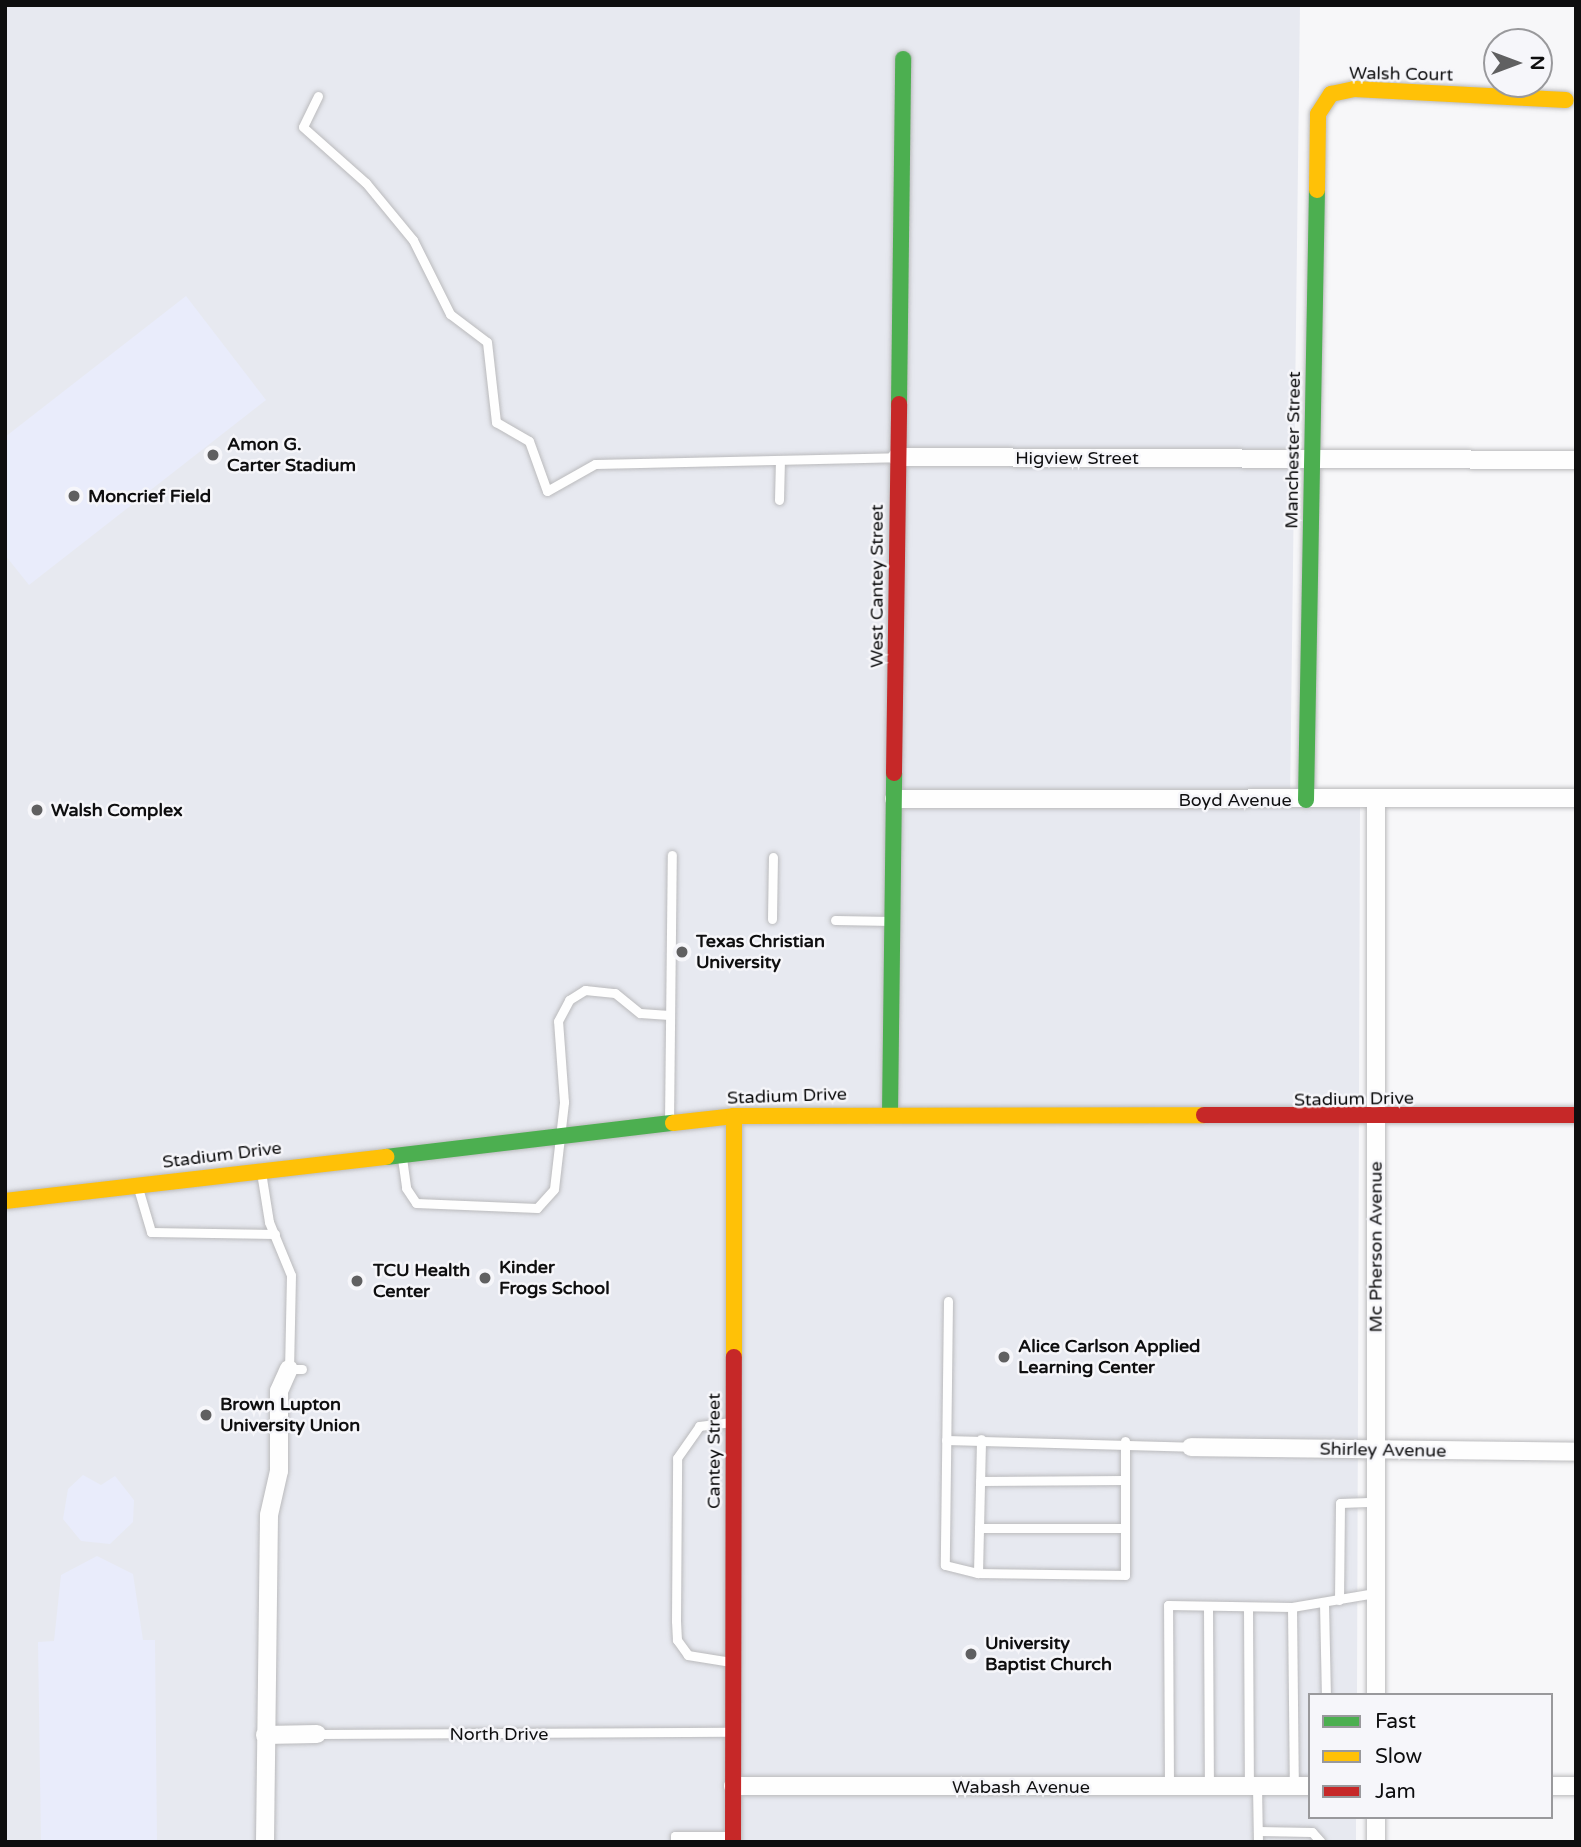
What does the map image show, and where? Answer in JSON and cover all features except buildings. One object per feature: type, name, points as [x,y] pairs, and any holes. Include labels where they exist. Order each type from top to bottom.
[{"type":"street","name":"West Cantey Street","points":[[890,1114],[903,59]]},
{"type":"street","name":"Walsh Court","points":[[1323,101],[1354,89],[1566,100]]},
{"type":"street","name":"Manchester Street","points":[[1306,800],[1312,459],[1323,101]]},
{"type":"street","name":"Higview Street","points":[[897,457],[1576,460]]},
{"type":"street","name":"Boyd Avenue","points":[[894,799],[1576,798]]},
{"type":"street","name":"Mc Pherson Avenue","points":[[1376,800],[1376,1693]]},
{"type":"street","name":"Stadium Drive","points":[[5,1201],[558,1132],[734,1116],[1576,1115]]},
{"type":"street","name":"Cantey Street","points":[[733,1786],[734,1116]]},
{"type":"street","points":[[264,1842],[269,1515],[279,1471],[279,1391],[296,1369]]},
{"type":"street","name":"Shirley Avenue","points":[[1191,1447],[1576,1452]]},
{"type":"street","name":"North Drive","points":[[265,1735],[317,1734]]},
{"type":"street","points":[[733,1786],[733,1839]]},
{"type":"street","name":"Wabash Avenue","points":[[733,1786],[1302,1786]]},
{"type":"street","points":[[1553,1786],[1576,1786]]},
{"type":"street","points":[[1376,1819],[1376,1842]]},
{"type":"lane","name":"Higview Street","points":[[318,96],[303,127],[366,183],[413,240],[450,314],[487,342],[496,422],[528,441],[547,491],[561,478],[581,474],[595,464],[897,457]]},
{"type":"lane","points":[[779,500],[780,460]]},
{"type":"lane","points":[[668,1123],[672,855]]},
{"type":"lane","points":[[772,919],[773,857]]},
{"type":"lane","points":[[835,920],[892,921]]},
{"type":"lane","points":[[401,1152],[406,1188],[416,1203],[537,1208],[554,1189],[558,1132],[564,1102],[558,1021],[569,1000],[585,990],[615,993],[640,1013],[668,1015]]},
{"type":"lane","points":[[261,1170],[275,1234],[290,1275],[296,1369]]},
{"type":"lane","points":[[138,1185],[150,1231],[275,1234]]},
{"type":"lane","points":[[948,1301],[945,1565],[978,1573],[1125,1575],[1125,1441]]},
{"type":"lane","points":[[734,1422],[699,1426],[681,1445],[676,1580],[682,1648],[696,1659],[734,1662]]},
{"type":"lane","points":[[978,1573],[981,1439]]},
{"type":"lane","points":[[946,1440],[1125,1441],[1191,1447]]},
{"type":"lane","points":[[980,1482],[1125,1480]]},
{"type":"lane","points":[[1339,1600],[1340,1503],[1375,1502]]},
{"type":"lane","points":[[979,1528],[1125,1528]]},
{"type":"lane","points":[[1169,1787],[1168,1605],[1208,1608],[1292,1607],[1375,1593]]},
{"type":"lane","points":[[1324,1603],[1326,1693]]},
{"type":"lane","points":[[1292,1607],[1302,1786]]},
{"type":"lane","points":[[1208,1608],[1209,1787]]},
{"type":"lane","points":[[1248,1608],[1253,1786],[1258,1842]]},
{"type":"lane","name":"North Drive","points":[[317,1734],[733,1732]]},
{"type":"lane","points":[[1258,1831],[1312,1832],[1321,1842]]},
{"type":"lane","points":[[675,1842],[675,1836],[733,1839]]},
{"type":"shaded area","name":"Texas Christian University","points":[[5,5],[1300,5],[1290,806],[1360,807],[1357,1693],[1308,1693],[1308,1819],[1356,1819],[1356,1842],[5,1842]]},
{"type":"shaded area","name":"Moncrief Field","points":[[186,296],[266,400],[29,585],[5,555],[5,437]]},
{"type":"shaded area","points":[[83,1475],[101,1485],[115,1476],[134,1500],[133,1522],[110,1544],[81,1541],[63,1519],[68,1489]]},
{"type":"shaded area","points":[[97,1556],[133,1574],[143,1640],[155,1640],[157,1842],[41,1842],[38,1642],[54,1641],[61,1575]]},
{"type":"traffic: fast","points":[[899,404],[903,59]]},
{"type":"traffic: fast","points":[[1306,800],[1317,190]]},
{"type":"traffic: fast","points":[[890,1114],[894,773]]},
{"type":"traffic: fast","points":[[386,1157],[673,1123]]},
{"type":"traffic: slow","points":[[1317,190],[1318,114],[1331,94],[1354,89],[1566,100]]},
{"type":"traffic: slow","points":[[673,1123],[734,1116],[1204,1115]]},
{"type":"traffic: slow","points":[[734,1116],[734,1357]]},
{"type":"traffic: slow","points":[[5,1201],[386,1157]]},
{"type":"traffic: jam","points":[[894,773],[899,404]]},
{"type":"traffic: jam","points":[[1204,1115],[1576,1115]]},
{"type":"traffic: jam","points":[[733,1842],[734,1357]]},
{"type":"place","name":"Amon G. Carter Stadium","points":[[213,455]]},
{"type":"place","name":"Moncrief Field","points":[[74,496]]},
{"type":"place","name":"Walsh Complex","points":[[37,810]]},
{"type":"place","name":"Texas Christian University","points":[[682,952]]},
{"type":"place","name":"Kinder Frogs School","points":[[485,1278]]},
{"type":"place","name":"TCU Health Center","points":[[357,1281]]},
{"type":"place","name":"Alice Carlson Applied Learning Center","points":[[1004,1357]]},
{"type":"place","name":"Brown Lupton University Union","points":[[206,1415]]},
{"type":"place","name":"University Baptist Church","points":[[971,1654]]}]
